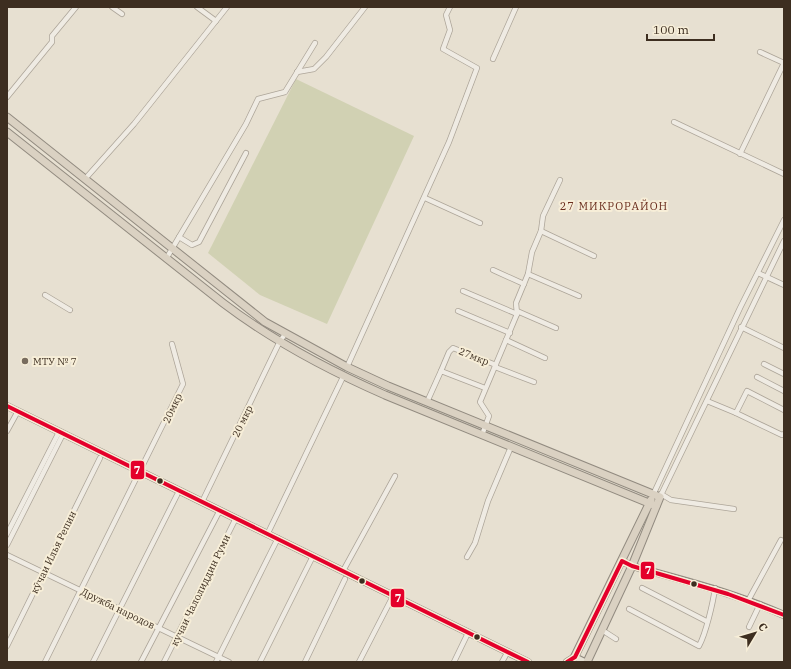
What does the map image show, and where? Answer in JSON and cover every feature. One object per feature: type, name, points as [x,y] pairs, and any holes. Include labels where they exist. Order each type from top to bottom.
[{"type":"highway","points":[[7,116],[265,322],[346,367],[427,402],[658,495],[622,561],[574,659]]},
{"type":"highway","points":[[7,132],[250,324],[343,377],[511,448],[653,505]]},
{"type":"highway","points":[[77,188],[81,188],[85,185],[85,179]]},
{"type":"highway","points":[[86,195],[86,187],[93,185]]},
{"type":"highway","points":[[589,661],[632,566],[653,505]]},
{"type":"main road","points":[[7,406],[140,473],[203,501],[344,570],[522,662]]},
{"type":"main road","points":[[622,561],[632,566],[714,588],[760,604],[784,615]]},
{"type":"main road","points":[[507,653],[528,662]]},
{"type":"main road","points":[[567,662],[574,659],[589,661]]},
{"type":"street","points":[[7,98],[52,42],[52,36],[76,7]]},
{"type":"street","points":[[112,7],[122,14]]},
{"type":"street","points":[[197,7],[216,21]]},
{"type":"street","points":[[85,179],[134,124],[227,7]]},
{"type":"street","points":[[297,72],[314,69],[326,57],[365,7]]},
{"type":"street","points":[[346,367],[425,198],[449,142],[477,68],[443,49],[450,30],[446,15],[450,7]]},
{"type":"street","points":[[493,59],[516,7]]},
{"type":"street","points":[[166,259],[258,99],[285,92],[315,43]]},
{"type":"street","points":[[740,154],[784,63],[760,52]]},
{"type":"street","points":[[674,122],[784,174]]},
{"type":"street","points":[[179,237],[192,244],[199,242],[246,153]]},
{"type":"street","name":"27мкр","points":[[486,426],[489,416],[480,402],[510,333],[517,313],[516,303],[528,274],[532,252],[541,231],[543,216],[560,180]]},
{"type":"street","points":[[425,198],[480,223]]},
{"type":"street","points":[[658,495],[675,448],[784,220]]},
{"type":"street","points":[[541,231],[594,256]]},
{"type":"street","points":[[658,495],[694,428],[766,277],[783,245]]},
{"type":"street","points":[[493,270],[524,284]]},
{"type":"street","points":[[758,273],[784,286]]},
{"type":"street","points":[[528,274],[579,296]]},
{"type":"street","points":[[463,291],[556,328]]},
{"type":"street","points":[[45,294],[70,310]]},
{"type":"street","points":[[458,311],[510,333]]},
{"type":"street","points":[[742,327],[784,348]]},
{"type":"street","name":"20 мкр","points":[[203,501],[280,341],[286,333]]},
{"type":"street","points":[[506,340],[545,358]]},
{"type":"street","name":"20мкр","points":[[45,662],[183,384],[172,344]]},
{"type":"street","name":"27мкр","points":[[427,402],[449,352],[453,348],[534,382]]},
{"type":"street","points":[[764,364],[784,374]]},
{"type":"street","points":[[441,370],[486,388]]},
{"type":"street","points":[[268,533],[343,377]]},
{"type":"street","points":[[757,377],[784,391]]},
{"type":"street","points":[[736,412],[747,391],[784,410]]},
{"type":"street","points":[[707,401],[784,433]]},
{"type":"street","points":[[7,431],[18,411]]},
{"type":"street","points":[[686,424],[694,428]]},
{"type":"street","points":[[482,435],[486,426]]},
{"type":"street","points":[[7,534],[61,433]]},
{"type":"street","points":[[7,545],[61,433]]},
{"type":"street","points":[[467,557],[475,543],[488,501],[511,448]]},
{"type":"street","points":[[675,448],[682,452]]},
{"type":"street","name":"кӯчаи Илья Репин","points":[[7,646],[100,458]]},
{"type":"street","points":[[344,570],[395,476]]},
{"type":"street","points":[[93,662],[177,495]]},
{"type":"street","points":[[658,495],[671,500],[734,509]]},
{"type":"street","name":"кучаи Чалолиддин Руми","points":[[141,662],[220,510]]},
{"type":"street","name":"кучаи Чалолиддин Руми","points":[[164,662],[236,518]]},
{"type":"street","points":[[218,660],[278,538]]},
{"type":"street","points":[[749,600],[781,540]]},
{"type":"street","name":"Дружба народов","points":[[7,555],[177,637],[218,660],[229,662]]},
{"type":"street","points":[[260,662],[313,556]]},
{"type":"street","points":[[305,662],[345,579]]},
{"type":"street","points":[[642,588],[706,621]]},
{"type":"street","points":[[629,609],[699,646],[706,633],[706,621],[714,588]]},
{"type":"street","points":[[359,662],[393,596]]},
{"type":"street","points":[[749,627],[760,604]]},
{"type":"street","points":[[602,630],[616,639]]},
{"type":"street","points":[[454,662],[468,633]]},
{"type":"street","points":[[502,662],[507,653]]},
{"type":"green space","points":[[296,79],[414,136],[327,324],[260,295],[208,253]]},
{"type":"transit line","name":"7","points":[[7,406],[528,662]]},
{"type":"transit line","name":"7","points":[[567,662],[575,657],[622,561],[632,566],[728,594],[784,615]]},
{"type":"place","name":"МТУ № 7","points":[[25,361]]},
{"type":"district","name":"27 МИКРОРАЙОН","points":[[614,206]]}]
